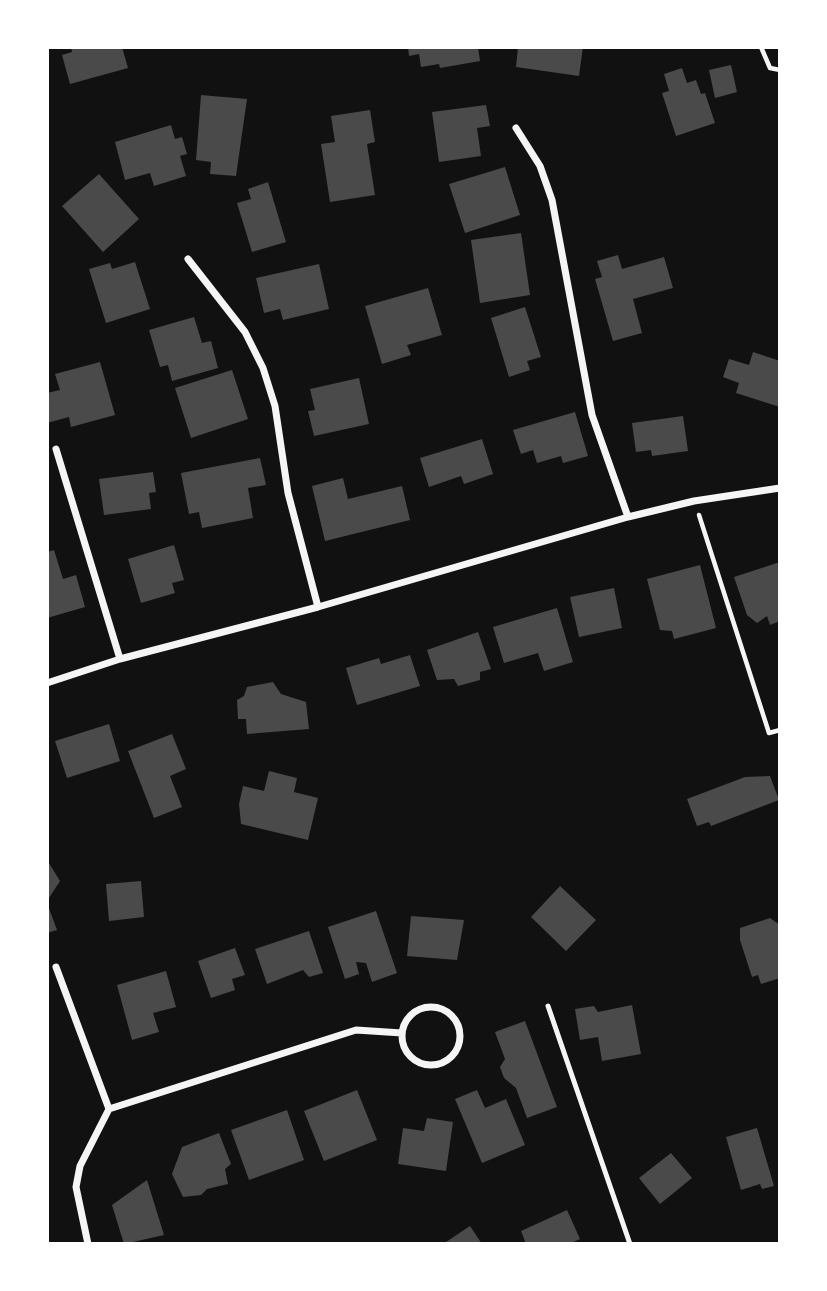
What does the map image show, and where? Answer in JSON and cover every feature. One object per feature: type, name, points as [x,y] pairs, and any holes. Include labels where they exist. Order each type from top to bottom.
[{"type":"street","points":[[516,128],[540,166],[552,200],[592,415],[628,517]]},
{"type":"street","points":[[188,259],[245,331],[263,368],[275,406],[291,504],[318,607]]},
{"type":"street","points":[[56,449],[120,659]]},
{"type":"street","points":[[47,683],[120,659],[318,607],[628,517],[694,501],[780,488]]},
{"type":"street","points":[[56,967],[109,1110]]},
{"type":"street","points":[[430,1006],[443,1010],[454,1018],[460,1031],[458,1045],[451,1056],[439,1064],[425,1064],[412,1058],[404,1047],[402,1033],[406,1020],[416,1010],[430,1006]]},
{"type":"street","points":[[88,1244],[76,1187],[80,1166],[109,1110],[356,1030],[402,1033]]},
{"type":"lane","points":[[548,1006],[630,1244]]},
{"type":"path","points":[[761,47],[770,68],[780,71]]},
{"type":"path","points":[[694,501],[769,733],[780,730]]},
{"type":"building","points":[[71,47],[122,47],[128,68],[70,84],[62,55],[72,52]]},
{"type":"building","points":[[408,47],[478,47],[480,61],[440,68],[439,64],[421,67],[419,54],[409,56]]},
{"type":"building","points":[[518,47],[583,47],[579,76],[516,67]]},
{"type":"building","points":[[731,65],[737,92],[715,98],[709,70]]},
{"type":"building","points":[[682,68],[687,83],[696,80],[701,94],[705,93],[715,123],[676,136],[662,93],[669,91],[664,74]]},
{"type":"building","points":[[201,95],[247,99],[236,176],[210,174],[211,162],[196,160]]},
{"type":"building","points":[[486,105],[490,126],[477,128],[481,156],[439,162],[432,112]]},
{"type":"building","points":[[370,110],[375,142],[367,144],[375,195],[330,202],[321,144],[335,142],[331,116]]},
{"type":"building","points":[[171,125],[175,139],[182,137],[187,154],[180,156],[186,176],[154,186],[150,173],[125,180],[115,142]]},
{"type":"building","points":[[505,167],[520,215],[465,233],[449,184]]},
{"type":"building","points":[[99,174],[139,219],[103,252],[62,206]]},
{"type":"building","points":[[268,182],[286,242],[252,252],[237,203],[251,199],[248,189]]},
{"type":"building","points":[[521,233],[530,295],[480,303],[471,240]]},
{"type":"building","points":[[618,255],[622,269],[664,257],[673,288],[633,299],[642,333],[613,341],[595,279],[602,277],[597,261]]},
{"type":"building","points":[[135,262],[150,309],[106,323],[89,269],[110,263],[112,269]]},
{"type":"building","points":[[319,264],[329,309],[283,320],[280,309],[264,313],[256,278]]},
{"type":"building","points":[[428,288],[442,335],[407,345],[411,355],[382,364],[365,306]]},
{"type":"building","points":[[525,307],[541,357],[527,361],[530,370],[509,377],[491,318]]},
{"type":"building","points":[[194,317],[202,343],[211,341],[218,368],[172,381],[168,365],[160,367],[149,330]]},
{"type":"building","points":[[753,352],[780,361],[780,407],[736,393],[739,383],[723,377],[729,359],[749,365]]},
{"type":"building","points":[[100,362],[115,415],[71,427],[69,417],[47,423],[47,393],[60,390],[55,374]]},
{"type":"building","points":[[232,370],[248,419],[191,438],[175,388]]},
{"type":"building","points":[[359,378],[369,424],[314,436],[308,411],[315,410],[310,389]]},
{"type":"building","points":[[575,412],[588,456],[563,463],[561,456],[537,463],[533,450],[521,454],[513,430]]},
{"type":"building","points":[[683,416],[688,451],[652,456],[651,450],[636,452],[632,423]]},
{"type":"building","points":[[482,439],[493,474],[464,484],[461,476],[429,487],[420,458]]},
{"type":"building","points":[[260,458],[266,485],[248,488],[253,518],[202,528],[199,512],[189,514],[181,473]]},
{"type":"building","points":[[153,472],[156,492],[149,493],[151,509],[104,515],[99,479]]},
{"type":"building","points":[[343,478],[348,499],[402,486],[410,520],[325,541],[312,486]]},
{"type":"building","points":[[174,545],[184,580],[172,583],[175,593],[141,603],[128,559]]},
{"type":"building","points":[[54,550],[63,579],[76,575],[85,607],[47,618],[47,552]]},
{"type":"building","points":[[780,562],[780,621],[770,625],[767,616],[757,623],[747,615],[734,577]]},
{"type":"building","points":[[700,565],[716,628],[674,639],[672,631],[660,630],[647,579]]},
{"type":"building","points":[[614,588],[622,628],[579,637],[570,597]]},
{"type":"building","points":[[557,608],[573,662],[544,671],[538,653],[504,663],[493,627]]},
{"type":"building","points":[[478,632],[491,669],[480,672],[480,680],[458,686],[454,679],[437,680],[427,650]]},
{"type":"building","points":[[410,655],[420,686],[357,705],[346,668],[379,658],[381,664]]},
{"type":"building","points":[[273,682],[281,694],[306,702],[309,729],[247,734],[246,719],[238,719],[237,700],[244,696],[247,687]]},
{"type":"building","points":[[109,724],[120,761],[67,778],[55,741]]},
{"type":"building","points":[[172,734],[186,769],[170,776],[182,807],[154,818],[128,751]]},
{"type":"building","points":[[269,771],[297,778],[294,792],[318,798],[308,840],[241,824],[239,804],[243,786],[264,791]]},
{"type":"building","points":[[770,776],[779,800],[711,826],[709,822],[697,826],[687,799],[745,777]]},
{"type":"building","points":[[47,860],[60,881],[47,901]]},
{"type":"building","points":[[141,881],[144,917],[109,921],[106,884]]},
{"type":"building","points":[[560,886],[596,920],[566,951],[531,917]]},
{"type":"building","points":[[47,903],[57,930],[47,933]]},
{"type":"building","points":[[376,911],[397,973],[372,982],[366,963],[356,962],[359,974],[345,979],[328,927]]},
{"type":"building","points":[[411,916],[464,920],[457,960],[407,956]]},
{"type":"building","points":[[770,918],[780,925],[780,978],[761,984],[758,975],[752,977],[740,940],[740,928]]},
{"type":"building","points":[[309,931],[323,973],[309,977],[303,970],[267,984],[255,949]]},
{"type":"building","points":[[235,948],[245,975],[232,979],[235,990],[211,998],[198,961]]},
{"type":"building","points":[[166,971],[176,1007],[153,1013],[159,1032],[132,1040],[117,985]]},
{"type":"building","points":[[632,1005],[641,1054],[602,1061],[598,1037],[580,1040],[575,1009],[594,1006],[598,1012]]},
{"type":"building","points":[[525,1021],[557,1107],[527,1118],[516,1088],[504,1078],[500,1067],[505,1059],[495,1032]]},
{"type":"building","points":[[357,1090],[377,1140],[324,1161],[304,1111]]},
{"type":"building","points":[[477,1090],[485,1108],[506,1099],[525,1145],[482,1163],[455,1099]]},
{"type":"building","points":[[287,1110],[304,1160],[249,1180],[231,1130]]},
{"type":"building","points":[[427,1118],[453,1122],[446,1171],[398,1164],[403,1128],[424,1131]]},
{"type":"building","points":[[757,1128],[774,1186],[762,1189],[760,1184],[741,1190],[726,1137]]},
{"type":"building","points":[[219,1133],[231,1164],[225,1169],[228,1184],[207,1189],[201,1195],[183,1197],[172,1174],[182,1147]]},
{"type":"building","points":[[671,1153],[692,1178],[660,1204],[639,1178]]},
{"type":"building","points":[[147,1180],[164,1235],[124,1244],[112,1205]]},
{"type":"building","points":[[567,1210],[580,1239],[569,1244],[526,1244],[521,1231]]},
{"type":"building","points":[[470,1226],[482,1244],[443,1244]]}]
